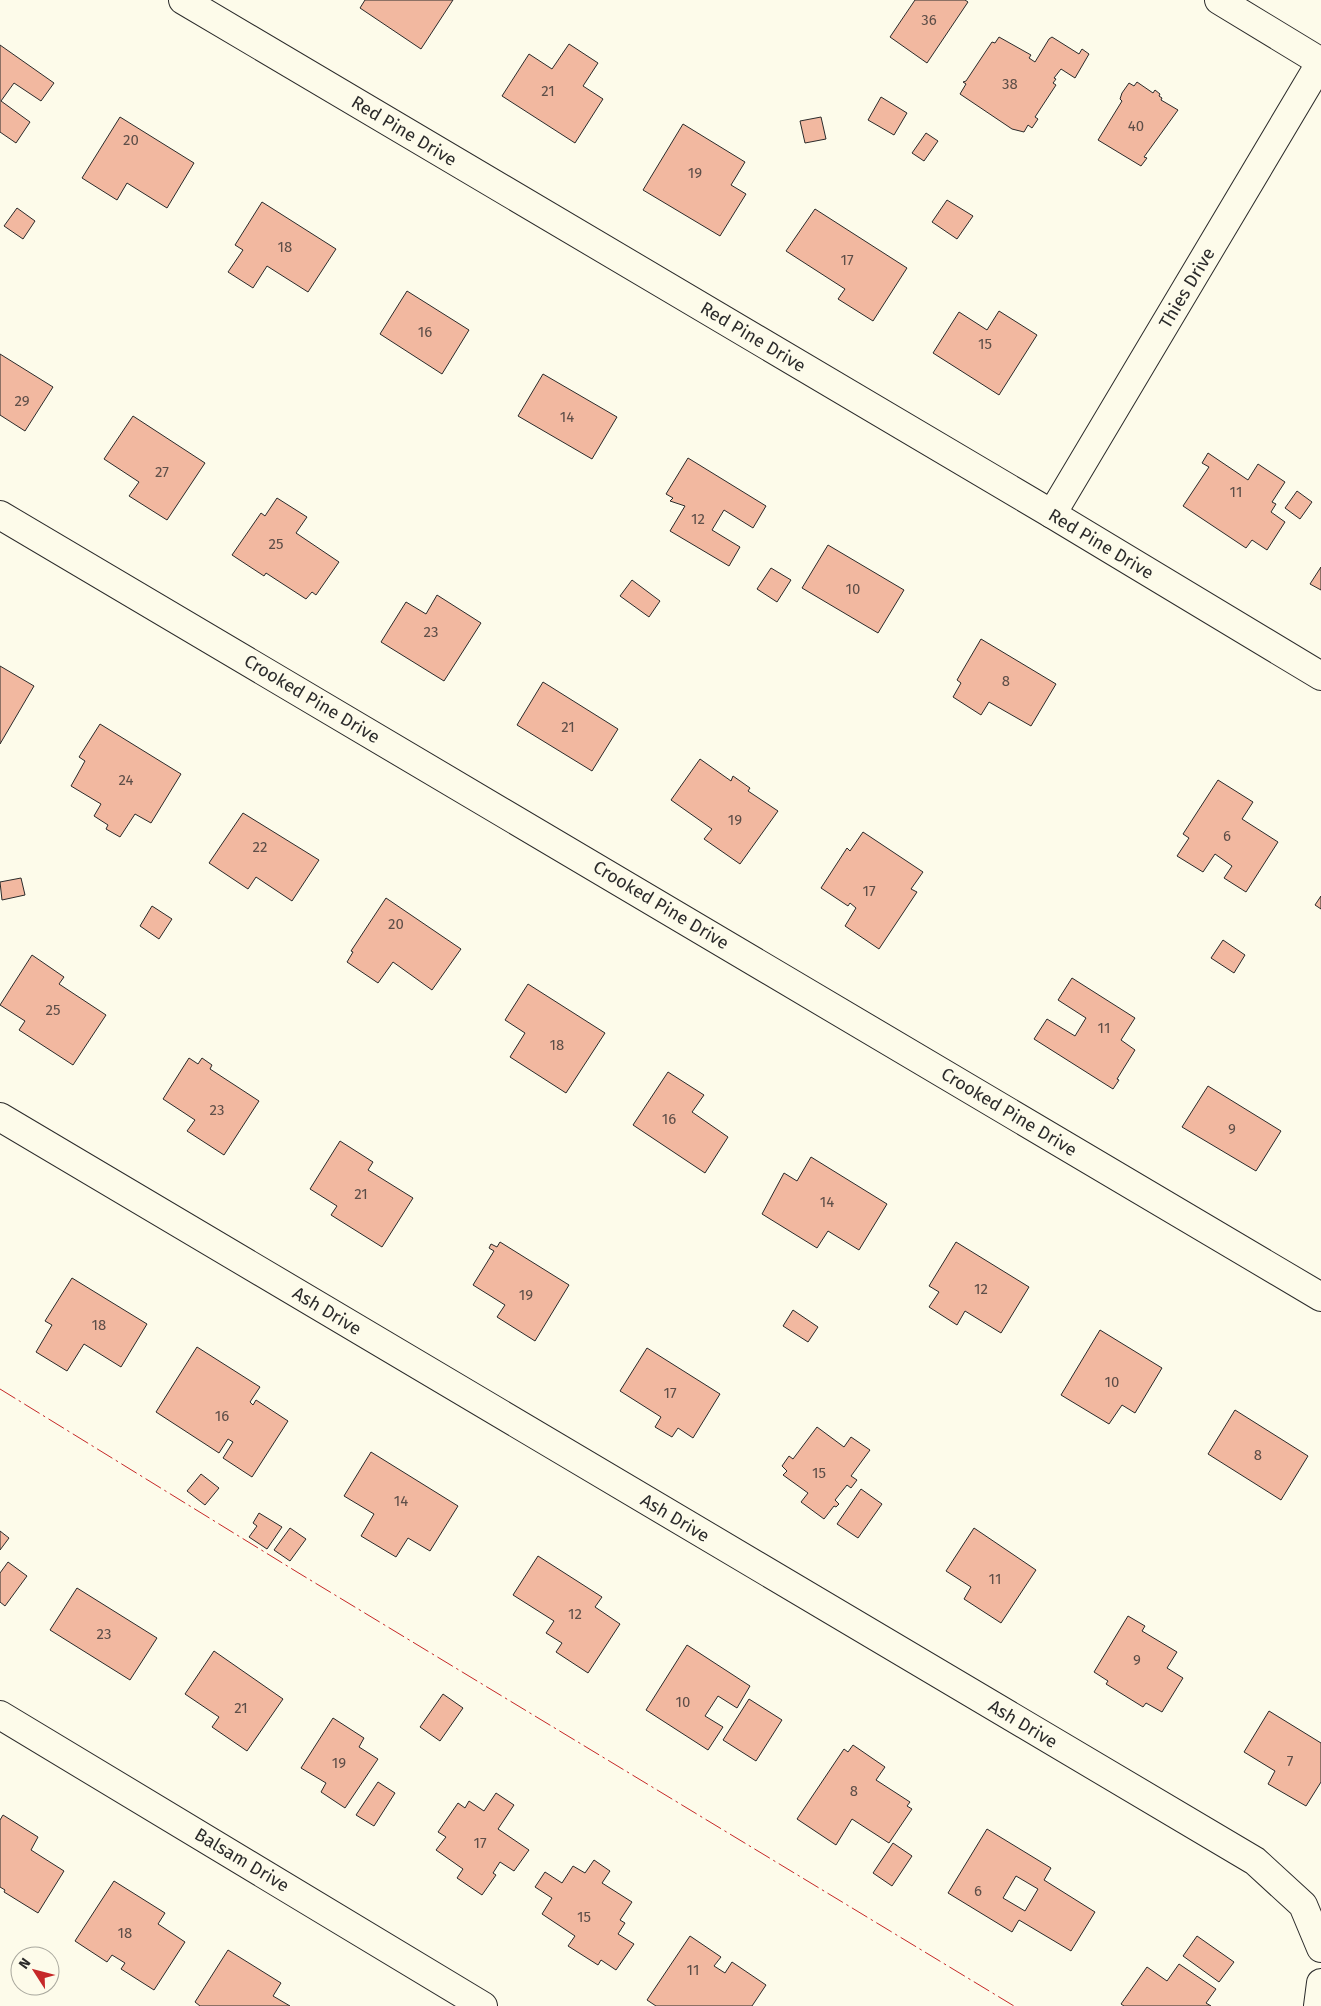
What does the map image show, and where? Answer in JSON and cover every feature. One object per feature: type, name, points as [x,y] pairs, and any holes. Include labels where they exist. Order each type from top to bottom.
[{"type":"street","name":"Red Pine Drive","points":[[184,0],[1052,514],[1321,676]]},
{"type":"street","points":[[1219,0],[1321,62]]},
{"type":"street","name":"Thies Drive","points":[[1052,514],[1321,62]]},
{"type":"street","name":"Crooked Pine Drive","points":[[0,515],[1319,1290]]},
{"type":"street","name":"Ash Drive","points":[[0,1117],[1255,1862],[1302,1905],[1321,1948]]},
{"type":"street","name":"Balsam Drive","points":[[0,1715],[483,2006]]},
{"type":"street","points":[[1318,2006],[1321,1983]]},
{"type":"building","points":[[365,0],[453,0],[421,49],[360,8]]},
{"type":"building","points":[[915,0],[965,0],[968,2],[927,63],[890,37]]},
{"type":"building","points":[[999,37],[1031,55],[1029,58],[1035,62],[1052,37],[1079,54],[1082,49],[1089,54],[1075,78],[1061,69],[1054,78],[1056,79],[1053,83],[1056,85],[1035,117],[1038,119],[1032,128],[1028,125],[1024,132],[1012,129],[960,94],[966,84],[963,82],[966,81],[992,42],[995,43]]},
{"type":"building","points":[[569,44],[598,63],[583,86],[603,99],[575,143],[502,96],[529,54],[552,69]]},
{"type":"building","points":[[0,45],[54,83],[41,101],[14,83],[1,101],[30,122],[16,143],[0,132]]},
{"type":"building","points":[[1137,82],[1153,93],[1155,90],[1160,94],[1161,100],[1178,110],[1144,157],[1147,158],[1141,166],[1098,140],[1122,101],[1120,99],[1122,93],[1129,83],[1134,86]]},
{"type":"building","points":[[881,97],[907,113],[894,135],[868,120]]},
{"type":"building","points":[[120,117],[194,163],[167,208],[127,183],[117,200],[82,178]]},
{"type":"building","points":[[821,117],[826,139],[805,143],[800,121]]},
{"type":"building","points":[[683,124],[745,162],[731,185],[746,194],[720,236],[643,190]]},
{"type":"building","points":[[926,133],[938,141],[924,161],[912,153]]},
{"type":"building","points":[[947,200],[973,216],[957,239],[932,222]]},
{"type":"building","points":[[262,202],[336,249],[308,292],[267,266],[253,288],[228,272],[243,250],[235,245]]},
{"type":"building","points":[[17,208],[35,221],[23,239],[4,226]]},
{"type":"building","points":[[815,209],[907,268],[873,321],[838,299],[845,289],[786,251]]},
{"type":"building","points":[[407,291],[469,330],[442,374],[380,334]]},
{"type":"building","points":[[999,311],[1037,335],[999,395],[933,353],[959,312],[987,330]]},
{"type":"building","points":[[0,354],[53,387],[25,431],[0,415]]},
{"type":"building","points":[[543,374],[617,417],[592,459],[518,416]]},
{"type":"building","points":[[133,416],[205,463],[167,520],[129,496],[139,482],[104,459]]},
{"type":"building","points":[[1208,453],[1248,480],[1258,464],[1285,482],[1272,502],[1276,504],[1271,512],[1285,522],[1267,550],[1252,540],[1246,548],[1183,506],[1209,467],[1202,463]]},
{"type":"building","points":[[688,458],[766,506],[753,528],[724,510],[712,530],[740,547],[729,566],[670,531],[685,506],[670,501],[673,498],[666,494]]},
{"type":"building","points":[[1297,491],[1312,502],[1300,519],[1285,508]]},
{"type":"building","points":[[277,498],[307,517],[296,533],[339,562],[316,595],[312,592],[306,599],[266,573],[264,576],[232,555],[261,513],[265,516]]},
{"type":"building","points":[[828,545],[904,590],[878,633],[802,588]]},
{"type":"building","points":[[1321,567],[1321,590],[1310,584]]},
{"type":"building","points":[[771,568],[791,580],[777,602],[757,589]]},
{"type":"building","points":[[632,580],[660,601],[649,617],[620,596]]},
{"type":"building","points":[[437,595],[481,623],[444,681],[381,642],[406,602],[426,614]]},
{"type":"building","points":[[981,639],[1056,684],[1031,726],[989,702],[981,715],[953,697],[961,683],[957,680]]},
{"type":"building","points":[[0,666],[34,686],[0,744]]},
{"type":"building","points":[[543,682],[618,729],[592,771],[517,725]]},
{"type":"building","points":[[100,724],[181,774],[151,823],[135,814],[120,837],[106,829],[108,825],[94,816],[101,804],[71,786],[85,761],[79,757]]},
{"type":"building","points":[[700,759],[731,781],[733,776],[750,788],[748,791],[778,811],[740,864],[704,839],[712,829],[671,800]]},
{"type":"building","points":[[1218,780],[1253,802],[1242,819],[1278,842],[1246,892],[1224,878],[1232,866],[1215,854],[1203,872],[1177,856],[1189,838],[1183,834]]},
{"type":"building","points":[[243,813],[319,860],[292,901],[256,877],[248,889],[209,863]]},
{"type":"building","points":[[863,832],[923,872],[911,889],[917,892],[879,949],[845,926],[856,908],[850,903],[848,906],[821,888],[847,848],[850,851]]},
{"type":"building","points":[[21,878],[25,895],[2,900],[0,882]]},
{"type":"building","points":[[1321,896],[1321,909],[1315,905]]},
{"type":"building","points":[[386,898],[461,949],[432,990],[393,962],[378,983],[347,962],[353,952],[351,951]]},
{"type":"building","points":[[152,906],[172,919],[159,939],[140,926]]},
{"type":"building","points":[[1223,940],[1245,955],[1234,973],[1211,958]]},
{"type":"building","points":[[32,955],[64,977],[59,984],[106,1015],[73,1065],[19,1030],[25,1021],[0,1005]]},
{"type":"building","points":[[1072,978],[1135,1018],[1121,1040],[1135,1050],[1113,1089],[1034,1039],[1047,1019],[1075,1036],[1086,1018],[1058,1000]]},
{"type":"building","points":[[528,984],[605,1033],[566,1093],[510,1057],[525,1033],[505,1020]]},
{"type":"building","points":[[189,1058],[198,1064],[202,1058],[212,1065],[210,1069],[259,1101],[224,1155],[187,1131],[195,1120],[163,1099]]},
{"type":"building","points":[[668,1072],[704,1095],[692,1112],[728,1137],[705,1173],[633,1125]]},
{"type":"building","points":[[1208,1086],[1281,1131],[1256,1171],[1182,1127]]},
{"type":"building","points":[[340,1141],[373,1162],[368,1170],[413,1198],[382,1247],[331,1215],[337,1206],[310,1189]]},
{"type":"building","points":[[811,1157],[887,1204],[859,1250],[828,1231],[817,1248],[762,1214],[784,1173],[797,1181]]},
{"type":"building","points":[[500,1242],[569,1285],[535,1341],[497,1317],[505,1305],[473,1285],[494,1251],[489,1248],[491,1244],[497,1247]]},
{"type":"building","points":[[956,1242],[1029,1287],[1001,1333],[965,1311],[957,1325],[929,1307],[939,1292],[929,1286]]},
{"type":"building","points":[[72,1278],[147,1324],[121,1367],[84,1344],[67,1371],[36,1352],[52,1325],[45,1321]]},
{"type":"building","points":[[793,1310],[818,1327],[808,1342],[783,1326]]},
{"type":"building","points":[[1100,1330],[1162,1368],[1135,1413],[1122,1405],[1109,1424],[1061,1395]]},
{"type":"building","points":[[197,1347],[260,1387],[250,1402],[253,1405],[256,1400],[288,1421],[252,1477],[223,1458],[233,1442],[228,1439],[219,1453],[156,1412]]},
{"type":"building","points":[[647,1348],[720,1394],[693,1438],[678,1428],[672,1437],[655,1427],[661,1417],[620,1391]]},
{"type":"building","points":[[1235,1410],[1308,1456],[1281,1500],[1208,1454]]},
{"type":"building","points":[[817,1427],[844,1447],[851,1437],[870,1450],[851,1476],[857,1480],[851,1488],[847,1485],[835,1500],[839,1504],[836,1507],[834,1506],[824,1519],[801,1502],[808,1493],[783,1475],[787,1471],[782,1466],[789,1456],[793,1459]]},
{"type":"building","points":[[371,1452],[458,1506],[430,1551],[408,1538],[396,1557],[361,1536],[374,1514],[344,1496]]},
{"type":"building","points":[[201,1474],[219,1488],[205,1505],[187,1491]]},
{"type":"building","points":[[861,1489],[882,1504],[858,1538],[837,1524]]},
{"type":"building","points":[[259,1513],[282,1527],[267,1549],[249,1537],[257,1526],[253,1523]]},
{"type":"building","points":[[290,1528],[306,1539],[290,1561],[274,1550]]},
{"type":"building","points":[[974,1528],[1036,1570],[1001,1623],[964,1599],[971,1587],[946,1571]]},
{"type":"building","points":[[0,1531],[9,1538],[0,1550]]},
{"type":"building","points":[[538,1556],[602,1597],[595,1607],[620,1624],[588,1673],[556,1652],[562,1643],[546,1633],[554,1621],[513,1595]]},
{"type":"building","points":[[8,1562],[27,1576],[5,1606],[0,1602],[0,1573]]},
{"type":"building","points":[[77,1588],[157,1638],[130,1680],[50,1630]]},
{"type":"building","points":[[1128,1616],[1145,1626],[1142,1631],[1177,1652],[1167,1668],[1183,1678],[1162,1712],[1146,1703],[1143,1707],[1106,1684],[1108,1681],[1094,1672]]},
{"type":"building","points":[[687,1645],[750,1686],[737,1708],[718,1696],[705,1716],[723,1727],[708,1750],[646,1710]]},
{"type":"building","points":[[214,1651],[283,1699],[247,1751],[212,1727],[219,1717],[185,1694]]},
{"type":"building","points":[[443,1694],[463,1708],[440,1741],[420,1727]]},
{"type":"building","points":[[749,1699],[782,1720],[756,1761],[723,1740]]},
{"type":"building","points":[[1269,1711],[1321,1743],[1321,1782],[1306,1806],[1268,1784],[1275,1771],[1244,1752]]},
{"type":"building","points":[[333,1718],[364,1738],[359,1747],[378,1759],[345,1808],[321,1792],[326,1783],[301,1768]]},
{"type":"building","points":[[853,1745],[885,1767],[876,1780],[910,1802],[907,1806],[912,1809],[889,1843],[852,1819],[836,1845],[797,1819],[844,1749],[848,1752]]},
{"type":"building","points":[[378,1782],[395,1793],[374,1826],[356,1815]]},
{"type":"building","points":[[496,1793],[514,1805],[498,1829],[529,1850],[514,1871],[500,1862],[493,1873],[496,1875],[482,1895],[457,1878],[463,1869],[436,1850],[446,1837],[438,1832],[458,1803],[465,1808],[469,1801],[484,1811]]},
{"type":"building","points":[[3,1815],[38,1837],[31,1850],[64,1871],[38,1913],[4,1892],[5,1890],[0,1887],[0,1820]]},
{"type":"building","points":[[987,1829],[1051,1868],[1044,1880],[1095,1912],[1071,1951],[1019,1920],[1012,1932],[948,1893]],"holes":[[[1016,1876],[1038,1889],[1025,1911],[1003,1898]]]},
{"type":"building","points":[[893,1843],[912,1856],[892,1886],[873,1873]]},
{"type":"building","points":[[594,1860],[610,1871],[602,1883],[632,1902],[620,1920],[625,1923],[618,1934],[634,1944],[616,1970],[601,1960],[598,1965],[568,1946],[575,1936],[542,1914],[552,1898],[535,1887],[545,1872],[562,1883],[573,1866],[585,1873]]},
{"type":"building","points":[[114,1881],[165,1913],[158,1924],[185,1942],[154,1990],[121,1969],[125,1963],[112,1955],[107,1962],[75,1941]]},
{"type":"building","points":[[690,1936],[721,1957],[714,1966],[725,1973],[732,1962],[766,1985],[752,2006],[656,2006],[647,2000]]},
{"type":"building","points":[[1197,1936],[1234,1962],[1219,1982],[1183,1956]]},
{"type":"building","points":[[228,1950],[281,1983],[273,1996],[290,2006],[200,2006],[195,2002]]},
{"type":"building","points":[[1179,1964],[1216,1989],[1206,2003],[1211,2006],[1124,2006],[1121,2004],[1147,1967],[1167,1981]]},
{"type":"power","points":[[0,1389],[297,1572],[1014,2006]]}]
